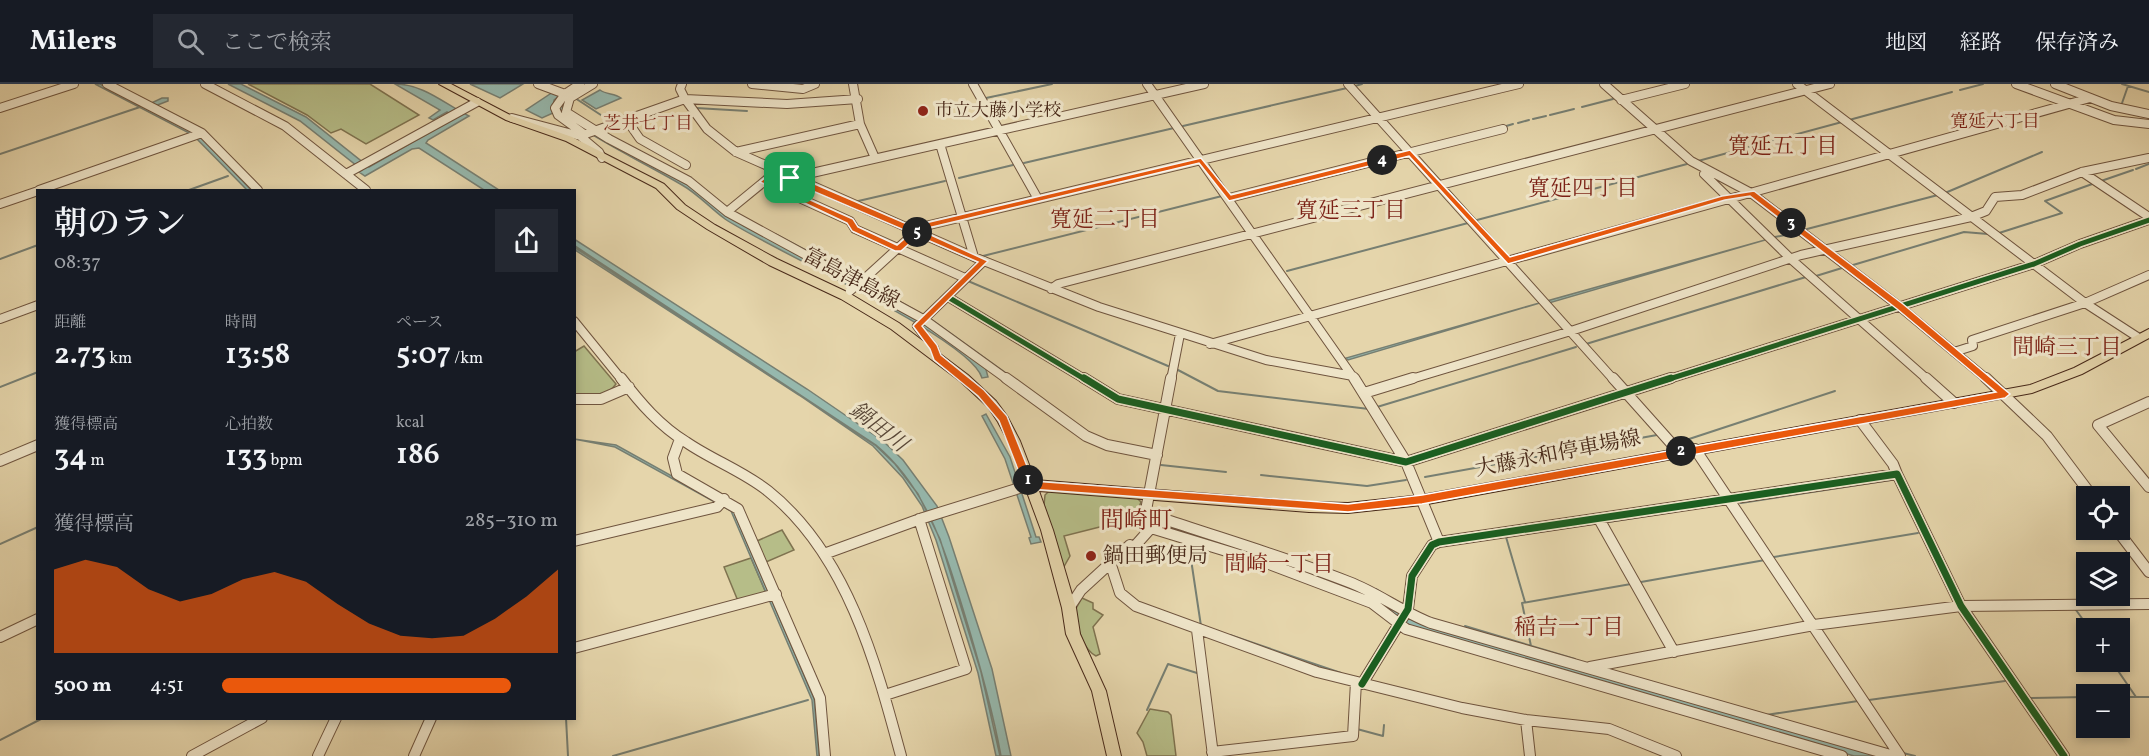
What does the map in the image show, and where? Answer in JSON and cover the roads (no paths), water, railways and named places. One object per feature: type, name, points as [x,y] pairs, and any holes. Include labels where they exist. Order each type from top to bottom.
[{"type":"main road","name":"富島津島線","points":[[444,84],[509,118],[569,139],[660,186],[681,207],[740,243],[847,293],[937,357],[981,393],[1004,419],[1021,487],[1047,530],[1069,608],[1073,634],[1099,691],[1114,756]]},
{"type":"main road","name":"大藤永和停車場線","points":[[1021,487],[1150,494],[1309,507],[1348,508],[1422,500],[2047,385],[2144,336]]},
{"type":"street","points":[[0,108],[74,84]]},
{"type":"street","points":[[107,84],[152,106],[198,135],[257,189]]},
{"type":"street","points":[[206,84],[285,126],[365,189]]},
{"type":"street","points":[[538,84],[564,94]]},
{"type":"street","points":[[580,84],[564,94],[558,102],[556,111],[585,133],[689,181],[728,212],[921,322],[1086,436],[1107,445],[1157,455]]},
{"type":"street","points":[[593,84],[572,97],[565,107],[566,112],[585,133],[602,158]]},
{"type":"street","points":[[682,84],[680,89],[698,123],[709,133],[736,152],[790,178],[1051,289],[1210,344],[1266,360],[1353,376]]},
{"type":"street","points":[[752,84],[803,89],[815,84]]},
{"type":"street","points":[[853,84],[858,99],[860,124],[875,158]]},
{"type":"street","points":[[973,84],[1038,199]]},
{"type":"street","points":[[1147,84],[1312,315],[1364,393],[1406,462],[1439,542]]},
{"type":"street","points":[[790,178],[1204,84]]},
{"type":"street","points":[[1348,84],[1679,452]]},
{"type":"street","points":[[847,293],[921,227],[1519,84]]},
{"type":"street","points":[[1604,84],[1731,197],[1792,260],[1954,403]]},
{"type":"street","points":[[1622,100],[1685,84]]},
{"type":"street","points":[[1797,84],[2088,304],[2144,336]]},
{"type":"street","points":[[1051,289],[1058,284],[1830,84]]},
{"type":"street","points":[[2016,84],[2114,120],[2149,124]]},
{"type":"street","points":[[2055,84],[2111,106],[2149,114]]},
{"type":"street","points":[[1210,344],[2090,98]]},
{"type":"street","points":[[509,118],[585,133],[685,99],[787,104],[858,99]]},
{"type":"street","points":[[346,174],[477,102]]},
{"type":"street","points":[[626,118],[643,142],[686,165]]},
{"type":"street","points":[[736,152],[860,124]]},
{"type":"street","points":[[1229,198],[1503,129]]},
{"type":"street","points":[[44,189],[198,135]]},
{"type":"street","points":[[940,144],[974,257]]},
{"type":"street","points":[[1364,393],[1571,331],[1728,278],[1825,249],[1971,217],[1986,211],[1995,197],[2022,195],[2082,172],[2149,158]]},
{"type":"street","points":[[1691,161],[1751,193],[1954,351],[2005,394],[2047,436],[2084,486]]},
{"type":"street","points":[[728,212],[777,171]]},
{"type":"street","points":[[2082,172],[2149,218]]},
{"type":"street","points":[[764,182],[850,221],[855,229],[965,278]]},
{"type":"street","points":[[0,204],[36,192]]},
{"type":"street","points":[[948,297],[1114,397],[1406,462],[2034,264],[2149,218]]},
{"type":"street","points":[[921,322],[984,261]]},
{"type":"street","points":[[1954,351],[1973,346],[1972,340],[2088,304],[2149,275]]},
{"type":"street","points":[[0,320],[36,306]]},
{"type":"street","points":[[921,322],[937,357]]},
{"type":"street","points":[[576,323],[658,422],[680,440],[746,476],[771,494],[792,514],[824,554],[844,589],[885,695],[901,756]]},
{"type":"street","points":[[1069,608],[1081,590],[1127,549],[1144,521],[1180,334]]},
{"type":"street","points":[[576,399],[601,399],[629,387]]},
{"type":"street","points":[[2149,403],[2098,425],[2149,487]]},
{"type":"street","points":[[1860,420],[1893,464],[1961,606],[2064,756]]},
{"type":"street","points":[[680,440],[673,458],[677,474],[721,503],[738,508],[772,595],[820,698],[825,756]]},
{"type":"street","points":[[0,461],[36,446]]},
{"type":"street","points":[[1695,449],[1730,498],[1900,756]]},
{"type":"street","points":[[1197,630],[1213,754],[1353,736],[1359,683],[1405,613],[1412,576],[1432,545],[1439,542],[1730,498],[1898,477]]},
{"type":"street","points":[[824,554],[921,518],[1021,487]]},
{"type":"street","points":[[576,540],[721,503]]},
{"type":"street","points":[[885,695],[966,669],[921,518]]},
{"type":"street","points":[[1599,519],[1674,652]]},
{"type":"street","points":[[1144,521],[1170,521],[1278,557],[1382,596],[1405,613],[1431,623],[1894,756]]},
{"type":"street","points":[[1127,549],[1134,547],[1151,528],[1269,564],[1372,603],[1406,629],[1842,756]]},
{"type":"street","points":[[2125,540],[2149,572]]},
{"type":"street","points":[[1110,562],[1114,579],[1125,598],[1136,606],[1317,672],[1462,708],[1526,720],[1609,729],[1676,756]]},
{"type":"street","points":[[576,647],[772,595]]},
{"type":"street","points":[[1588,667],[1814,625],[1961,606],[2149,604]]},
{"type":"street","points":[[0,636],[36,620]]},
{"type":"street","points":[[192,756],[258,720]]},
{"type":"street","points":[[318,756],[335,720]]},
{"type":"street","points":[[414,756],[430,720]]},
{"type":"street","points":[[1526,720],[1530,756]]},
{"type":"water","points":[[95,84],[100,84],[143,107],[162,98],[168,98],[168,101],[155,106],[199,135],[250,189],[246,189],[193,135]]},
{"type":"water","points":[[228,84],[241,84],[306,117],[369,167],[455,118],[447,112],[433,120],[429,118],[440,110],[395,84],[416,87],[469,116],[426,143],[497,189],[482,189],[419,148],[412,149],[365,176],[359,172],[362,170],[300,121]]},
{"type":"water","points":[[470,84],[523,84],[500,98]]},
{"type":"water","points":[[583,84],[588,84],[563,104],[565,115],[616,147],[689,184],[723,212],[926,325],[985,366],[988,377],[982,378],[970,361],[943,340],[866,295],[748,233],[725,219],[688,189],[605,142],[560,114],[558,104]]},
{"type":"water","points":[[600,90],[621,98],[596,109],[582,100]]},
{"type":"water","points":[[553,92],[560,95],[554,100],[553,113],[542,118],[526,110]]},
{"type":"water","points":[[576,240],[807,389],[883,441],[903,460],[937,506],[949,537],[992,669],[1011,756],[1001,756],[979,664],[956,586],[932,520],[908,480],[894,462],[876,445],[576,247]]},
{"type":"water","points":[[1765,240],[1549,303],[1547,301]]},
{"type":"water","points":[[576,248],[798,395],[576,251]]},
{"type":"water","points":[[1543,302],[1348,360],[1346,358]]},
{"type":"water","points":[[799,395],[875,445],[895,464],[918,494],[940,539],[981,672],[1000,756],[996,756],[978,673],[936,540],[922,506],[903,478],[873,446]]},
{"type":"water","points":[[986,414],[1010,457],[1036,537],[1039,537],[1041,542],[1031,544],[1029,538],[1031,537],[1005,459],[982,416]]},
{"type":"water","points":[[576,439],[616,445],[733,510],[814,699],[819,756],[817,756],[812,700],[731,511],[615,447]]},
{"type":"water","points":[[1181,529],[1349,587],[1379,600],[1421,624],[1880,756],[1854,756],[1413,627],[1378,603],[1179,533]]},
{"type":"waterway","points":[[986,98],[1052,84]]},
{"type":"waterway","points":[[1355,86],[1362,84]]},
{"type":"waterway","points":[[1960,90],[1983,84]]},
{"type":"waterway","points":[[2122,84],[2149,92]]},
{"type":"waterway","points":[[2121,106],[2128,86]]},
{"type":"waterway","points":[[1183,126],[1347,88]]},
{"type":"waterway","points":[[1849,120],[1952,92]]},
{"type":"waterway","points":[[575,98],[610,121]]},
{"type":"waterway","points":[[1582,107],[1613,99]]},
{"type":"waterway","points":[[0,154],[140,107]]},
{"type":"waterway","points":[[696,108],[747,111]]},
{"type":"waterway","points":[[1550,115],[1574,109]]},
{"type":"waterway","points":[[1533,119],[1546,116]]},
{"type":"waterway","points":[[1518,123],[1529,120]]},
{"type":"waterway","points":[[1698,161],[1842,122]]},
{"type":"waterway","points":[[1503,127],[1513,124]]},
{"type":"waterway","points":[[1024,163],[1174,128]]},
{"type":"waterway","points":[[1945,193],[2042,152]]},
{"type":"waterway","points":[[1477,220],[1687,164]]},
{"type":"waterway","points":[[2136,169],[2149,164]]},
{"type":"waterway","points":[[959,178],[1013,165]]},
{"type":"waterway","points":[[2101,181],[2133,170]]},
{"type":"waterway","points":[[192,189],[228,176]]},
{"type":"waterway","points":[[854,202],[945,181]]},
{"type":"waterway","points":[[1999,233],[2062,213],[2045,201],[2095,183]]},
{"type":"waterway","points":[[1807,229],[1938,195]]},
{"type":"waterway","points":[[983,256],[1222,196]]},
{"type":"waterway","points":[[1287,271],[1468,223]]},
{"type":"waterway","points":[[1853,265],[1964,232],[1988,234]]},
{"type":"waterway","points":[[1775,237],[1795,233]]},
{"type":"waterway","points":[[775,234],[858,278]]},
{"type":"waterway","points":[[0,259],[36,246]]},
{"type":"waterway","points":[[1816,276],[1842,268]]},
{"type":"waterway","points":[[1586,344],[1806,277]]},
{"type":"waterway","points":[[968,281],[1168,366]]},
{"type":"waterway","points":[[865,282],[920,313]]},
{"type":"waterway","points":[[932,320],[1007,374]]},
{"type":"waterway","points":[[1377,407],[1576,347]]},
{"type":"waterway","points":[[1178,370],[1218,391],[1369,409]]},
{"type":"waterway","points":[[0,387],[36,373]]},
{"type":"waterway","points":[[1680,442],[1835,391]]},
{"type":"waterway","points":[[1425,477],[1657,435]]},
{"type":"waterway","points":[[1161,465],[1226,472]]},
{"type":"waterway","points":[[1261,475],[1367,486],[1406,480]]},
{"type":"waterway","points":[[1741,503],[1897,479]]},
{"type":"waterway","points":[[1608,522],[1673,512]]},
{"type":"waterway","points":[[1525,602],[1506,537],[1593,524]]},
{"type":"waterway","points":[[0,544],[36,528]]},
{"type":"waterway","points":[[1774,557],[1918,533]]},
{"type":"waterway","points":[[1189,546],[1201,626]]},
{"type":"waterway","points":[[1641,582],[1765,560]]},
{"type":"waterway","points":[[1531,646],[1522,603],[1631,584]]},
{"type":"waterway","points":[[1376,589],[1389,597]]},
{"type":"waterway","points":[[2076,610],[2082,618]]},
{"type":"waterway","points":[[1465,626],[1531,646]]},
{"type":"waterway","points":[[1230,635],[1341,673]]},
{"type":"waterway","points":[[1531,646],[1575,659]]},
{"type":"waterway","points":[[1147,710],[1168,664],[1197,673]]},
{"type":"waterway","points":[[2119,672],[2136,697]]},
{"type":"waterway","points":[[1869,700],[2005,681]]},
{"type":"waterway","points":[[2031,698],[2076,697]]},
{"type":"waterway","points":[[2130,697],[2136,697]]},
{"type":"waterway","points":[[2136,697],[2149,697]]},
{"type":"waterway","points":[[613,756],[808,700]]},
{"type":"waterway","points":[[1766,715],[1858,701]]},
{"type":"waterway","points":[[0,740],[39,720]]},
{"type":"waterway","points":[[566,720],[568,756]]},
{"type":"waterway","points":[[1357,729],[1383,736],[1384,725]]},
{"type":"waterway","points":[[1903,753],[1915,756]]},
{"type":"place","name":"市立大藤小学校","points":[[923,111]]},
{"type":"place","name":"鍋田郵便局","points":[[1091,556]]},
{"type":"district","name":"寛延六丁目","points":[[1995,122]]},
{"type":"district","name":"芝井七丁目","points":[[648,124]]},
{"type":"district","name":"寛延五丁目","points":[[1783,147]]},
{"type":"district","name":"寛延四丁目","points":[[1583,189]]},
{"type":"district","name":"寛延三丁目","points":[[1351,211]]},
{"type":"district","name":"寛延二丁目","points":[[1105,220]]},
{"type":"district","name":"間崎三丁目","points":[[2067,348]]},
{"type":"district","name":"間崎町","points":[[1136,522]]},
{"type":"district","name":"間崎一丁目","points":[[1279,565]]},
{"type":"district","name":"稲吉一丁目","points":[[1569,628]]},
{"type":"water label","name":"鍋田川","points":[[878,428]]}]
